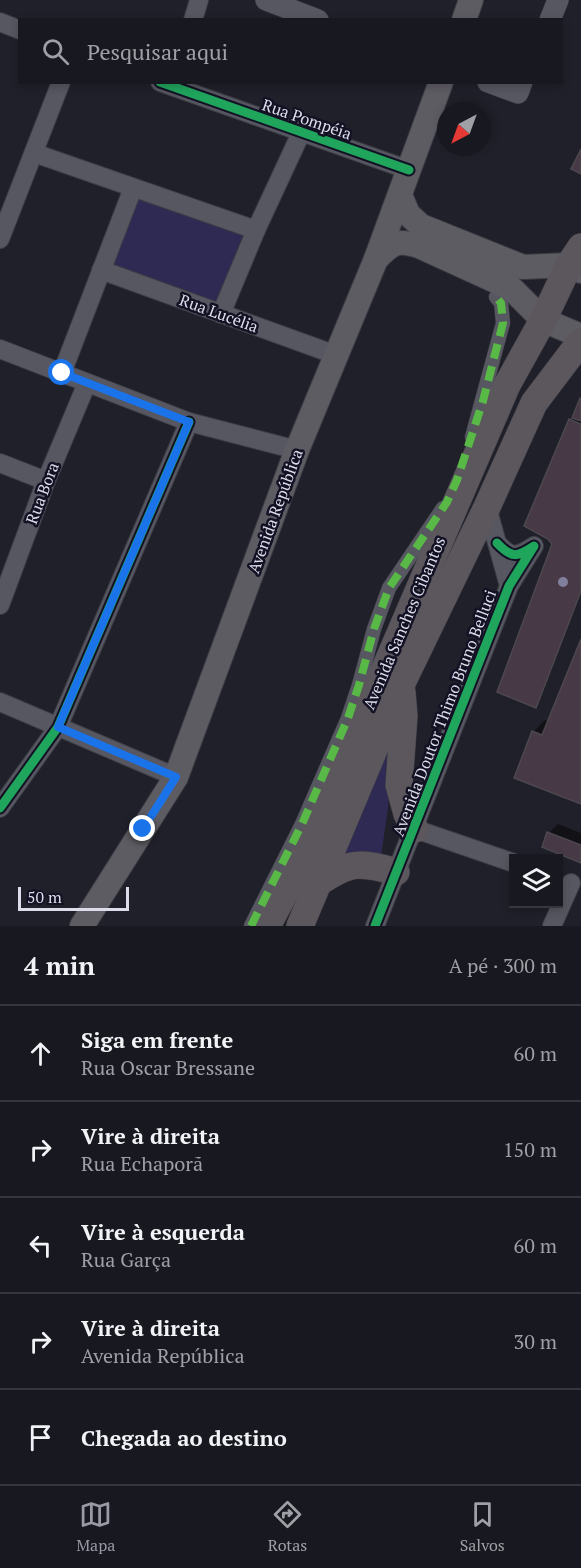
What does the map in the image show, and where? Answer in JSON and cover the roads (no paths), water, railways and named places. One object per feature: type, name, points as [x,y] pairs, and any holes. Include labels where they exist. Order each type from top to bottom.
[{"type":"main road","points":[[465,18],[471,0]]},
{"type":"main road","name":"Avenida República","points":[[82,926],[176,777],[297,450],[376,259],[440,84]]},
{"type":"main road","points":[[400,195],[408,214],[421,226],[522,267],[577,261]]},
{"type":"main road","points":[[376,259],[394,243],[405,242],[419,246],[511,288],[543,320],[581,338]]},
{"type":"main road","name":"Avenida Sanches Cibantos","points":[[267,926],[302,861],[507,385],[577,261]]},
{"type":"main road","name":"Avenida Sanches Cibantos","points":[[300,926],[402,683],[487,507],[534,403],[581,338]]},
{"type":"main road","points":[[402,683],[404,716],[399,785],[407,814],[415,829]]},
{"type":"main road","points":[[318,883],[338,870],[354,864],[396,872]]},
{"type":"street","points":[[194,18],[199,0]]},
{"type":"street","points":[[266,0],[313,18]]},
{"type":"street","points":[[551,18],[558,0]]},
{"type":"street","points":[[0,22],[18,29]]},
{"type":"street","points":[[0,239],[60,84]]},
{"type":"street","name":"Rua Pompéia","points":[[169,84],[409,170]]},
{"type":"street","points":[[499,84],[520,88]]},
{"type":"street","points":[[221,314],[256,230],[301,133]]},
{"type":"street","points":[[34,153],[256,230]]},
{"type":"street","points":[[62,373],[133,188]]},
{"type":"street","name":"Rua Lucélia","points":[[101,270],[336,355]]},
{"type":"street","points":[[252,926],[302,824],[348,718],[374,629],[389,588],[447,502],[457,480],[483,401],[503,323],[501,303],[496,297]]},
{"type":"street","points":[[0,349],[189,422],[297,450]]},
{"type":"street","name":"Rua Bora","points":[[0,605],[46,480],[87,383]]},
{"type":"street","points":[[0,808],[58,727],[189,422]]},
{"type":"street","points":[[0,463],[46,480]]},
{"type":"street","name":"Avenida Doutor Thimo Bruno Belluci","points":[[375,926],[509,586],[487,507]]},
{"type":"street","points":[[497,543],[505,552],[513,555],[520,554],[534,546],[509,586]]},
{"type":"street","points":[[0,702],[176,777]]},
{"type":"street","points":[[415,829],[509,862]]},
{"type":"street","points":[[552,926],[570,882]]}]
